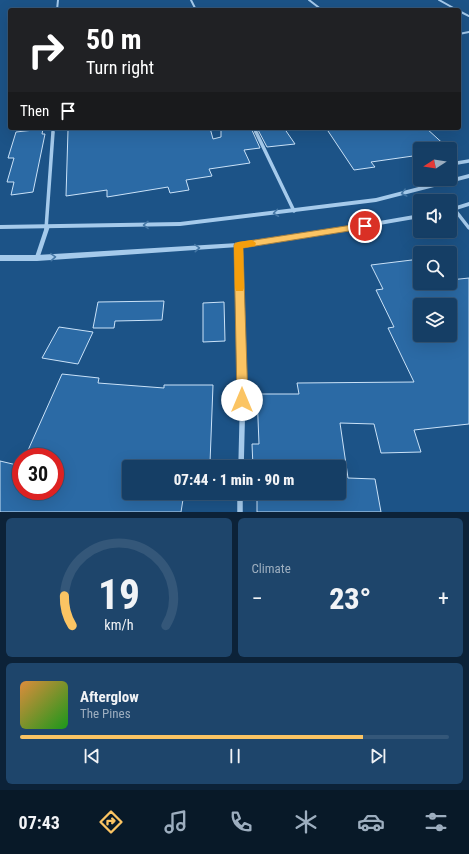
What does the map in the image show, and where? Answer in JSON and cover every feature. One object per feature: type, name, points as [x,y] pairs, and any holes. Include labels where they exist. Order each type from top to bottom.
[{"type":"street","points":[[309,0],[319,8]]},
{"type":"street","points":[[439,0],[453,8]]},
{"type":"street","points":[[37,258],[47,227],[53,130]]},
{"type":"street","points":[[255,130],[294,211]]},
{"type":"street","points":[[457,164],[469,161]]},
{"type":"street","points":[[0,227],[180,224],[376,200],[469,176]]},
{"type":"street","points":[[457,208],[469,204]]},
{"type":"street","points":[[457,215],[469,228]]},
{"type":"street","points":[[0,258],[37,258],[238,245],[310,235],[413,217]]},
{"type":"street","points":[[238,245],[243,387],[241,460]]},
{"type":"street","points":[[240,500],[240,512]]},
{"type":"building","points":[[43,130],[42,134],[45,134],[33,192],[11,195],[14,182],[7,182],[14,158],[8,158],[16,132]]},
{"type":"building","points":[[68,130],[211,130],[213,139],[221,137],[221,130],[252,130],[260,148],[244,150],[250,163],[209,169],[212,176],[186,180],[189,190],[170,193],[168,187],[107,197],[107,190],[66,196]]},
{"type":"building","points":[[258,130],[285,130],[295,144],[267,147]]},
{"type":"building","points":[[327,130],[428,130],[441,142],[413,142],[413,156],[371,162],[375,167],[354,170]]},
{"type":"building","points":[[413,260],[413,290],[457,290],[457,279],[469,278],[469,424],[414,430],[421,452],[381,453],[374,424],[340,423],[345,460],[253,460],[252,444],[259,444],[257,394],[299,394],[297,383],[414,382],[388,328],[394,327],[376,290],[383,289],[371,265]]},
{"type":"building","points":[[164,301],[162,320],[115,321],[114,328],[93,328],[98,302]]},
{"type":"building","points":[[224,302],[225,341],[203,342],[203,303]]},
{"type":"building","points":[[59,327],[93,332],[78,364],[42,358]]},
{"type":"building","points":[[62,374],[99,378],[98,383],[164,388],[164,385],[213,385],[210,460],[122,460],[122,500],[183,500],[181,512],[0,512],[0,461],[12,464],[12,500],[64,500],[64,448],[29,448]]},
{"type":"building","points":[[346,464],[348,478],[375,479],[381,512],[257,512],[257,500],[346,500]]},
{"type":"slow traffic","points":[[240,288],[238,245],[252,243]]},
{"type":"route","points":[[242,400],[243,387],[238,245],[365,226]]}]
